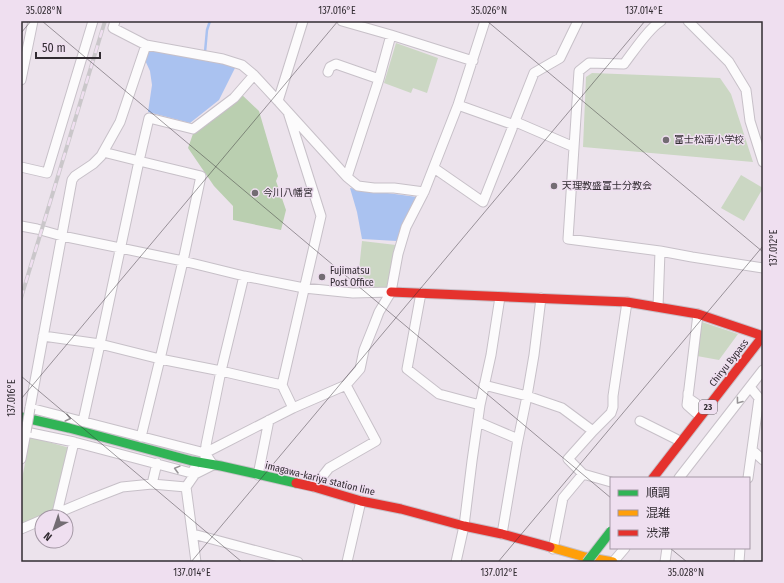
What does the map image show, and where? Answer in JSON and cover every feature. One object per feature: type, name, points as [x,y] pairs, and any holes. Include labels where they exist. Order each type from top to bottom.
[{"type":"main road","points":[[391,292],[627,302],[658,307],[761,335]]},
{"type":"main road","name":"Chiryu Bypass","points":[[654,477],[761,335],[763,325]]},
{"type":"main road","name":"23","points":[[700,437],[760,368]]},
{"type":"main road","name":"imagawa-kariya station line","points":[[21,417],[69,428],[192,461],[314,487],[361,501],[401,509],[464,526],[502,534],[584,560],[613,562]]},
{"type":"main road","points":[[584,560],[610,532]]},
{"type":"main road","points":[[602,562],[611,550]]},
{"type":"street","points":[[21,80],[23,61],[33,21]]},
{"type":"street","points":[[21,167],[47,173],[93,21]]},
{"type":"street","points":[[115,21],[113,28],[146,45],[223,59],[242,65],[254,75],[347,177],[358,186],[394,188],[424,192]]},
{"type":"street","points":[[278,101],[303,21]]},
{"type":"street","points":[[342,21],[473,61]]},
{"type":"street","points":[[30,408],[205,453],[292,408],[346,385],[360,369],[364,350],[379,312],[391,292],[398,254],[406,227],[424,192],[434,168],[458,105],[485,21]]},
{"type":"street","points":[[434,168],[483,202],[534,73],[560,58],[578,21]]},
{"type":"street","points":[[661,21],[657,23],[643,39],[624,64],[589,63],[579,71],[568,239],[660,251],[763,268]]},
{"type":"street","points":[[688,21],[729,62],[746,90],[750,121],[763,162]]},
{"type":"street","points":[[347,177],[379,79],[391,35]]},
{"type":"street","points":[[21,459],[72,180],[101,156],[120,122],[146,45]]},
{"type":"street","points":[[328,72],[330,67],[336,64],[379,79]]},
{"type":"street","points":[[83,421],[149,118],[193,129],[234,98],[254,75]]},
{"type":"street","points":[[458,105],[574,146]]},
{"type":"street","points":[[288,112],[321,216],[282,385],[292,408]]},
{"type":"street","points":[[103,152],[201,176],[183,261],[141,437]]},
{"type":"street","points":[[21,226],[120,249],[183,261],[244,276],[304,288],[352,293],[391,292]]},
{"type":"street","points":[[658,307],[660,251]]},
{"type":"street","points":[[203,463],[221,371],[244,276]]},
{"type":"street","points":[[421,293],[407,369],[439,394],[480,405]]},
{"type":"street","points":[[456,562],[464,526],[480,405],[491,355],[500,297]]},
{"type":"street","points":[[502,534],[534,355],[541,298]]},
{"type":"street","points":[[610,482],[584,474],[568,459],[611,413],[627,302]]},
{"type":"street","points":[[697,318],[686,405],[699,410]]},
{"type":"street","points":[[648,477],[699,410],[761,335]]},
{"type":"street","points":[[43,336],[100,344],[160,359],[282,385]]},
{"type":"street","points":[[680,477],[750,387],[760,368]]},
{"type":"street","points":[[314,487],[329,468],[376,441],[346,385]]},
{"type":"street","points":[[484,385],[527,396],[562,408],[593,431]]},
{"type":"street","points":[[748,477],[759,398],[750,387]]},
{"type":"street","points":[[258,475],[269,420]]},
{"type":"street","points":[[640,421],[676,439]]},
{"type":"street","points":[[478,422],[518,439]]},
{"type":"street","points":[[26,432],[74,442],[196,474]]},
{"type":"street","points":[[58,509],[74,442]]},
{"type":"street","points":[[752,450],[763,460]]},
{"type":"street","points":[[196,562],[186,487],[196,474],[213,465],[205,453]]},
{"type":"street","points":[[192,461],[196,474]]},
{"type":"street","points":[[152,484],[157,463]]},
{"type":"street","points":[[553,549],[563,498],[584,474]]},
{"type":"street","points":[[67,509],[122,487],[152,484],[186,487]]},
{"type":"street","points":[[347,562],[361,501]]},
{"type":"street","points":[[21,529],[34,523]]},
{"type":"street","points":[[584,560],[610,526]]},
{"type":"street","points":[[193,534],[298,562]]},
{"type":"street","points":[[613,562],[623,549]]},
{"type":"street","points":[[665,562],[668,549]]},
{"type":"street","points":[[739,562],[740,549]]},
{"type":"green space","points":[[396,43],[438,58],[427,93],[413,88],[411,93],[384,83]]},
{"type":"green space","points":[[592,73],[720,78],[731,94],[753,162],[583,147],[586,77]]},
{"type":"green space","points":[[241,94],[259,111],[278,176],[276,181],[286,210],[281,230],[233,220],[233,206],[214,186],[188,148],[194,131]]},
{"type":"green space","points":[[741,175],[763,188],[744,221],[721,208]]},
{"type":"green space","points":[[362,241],[396,245],[389,290],[357,289]]},
{"type":"green space","points":[[702,322],[738,334],[719,360],[697,356]]},
{"type":"green space","points":[[30,437],[70,448],[55,509],[34,509],[34,519],[21,525],[21,484]]},
{"type":"water","points":[[152,49],[223,62],[235,68],[219,100],[190,123],[148,112],[152,85],[150,71],[144,58],[148,51]]},
{"type":"water","points":[[350,188],[417,197],[397,241],[362,239],[357,212]]},
{"type":"waterway","points":[[203,51],[205,52],[207,30],[210,21]]},
{"type":"railway","points":[[21,298],[105,21]]},
{"type":"traffic: fast","points":[[21,417],[69,428],[192,461],[296,483]]},
{"type":"traffic: fast","points":[[587,562],[610,532]]},
{"type":"traffic: slow","points":[[550,547],[585,557],[613,562]]},
{"type":"traffic: jam","points":[[391,292],[627,302],[698,314],[763,336]]},
{"type":"traffic: jam","points":[[654,477],[763,336]]},
{"type":"traffic: jam","points":[[296,483],[361,501],[401,509],[550,547]]},
{"type":"place","name":"富士松南小学校","points":[[666,140]]},
{"type":"place","name":"天理教盛富士分教会","points":[[554,186]]},
{"type":"place","name":"今川八幡宮","points":[[255,193]]},
{"type":"place","name":"Fujimatsu Post Office","points":[[322,277]]}]
